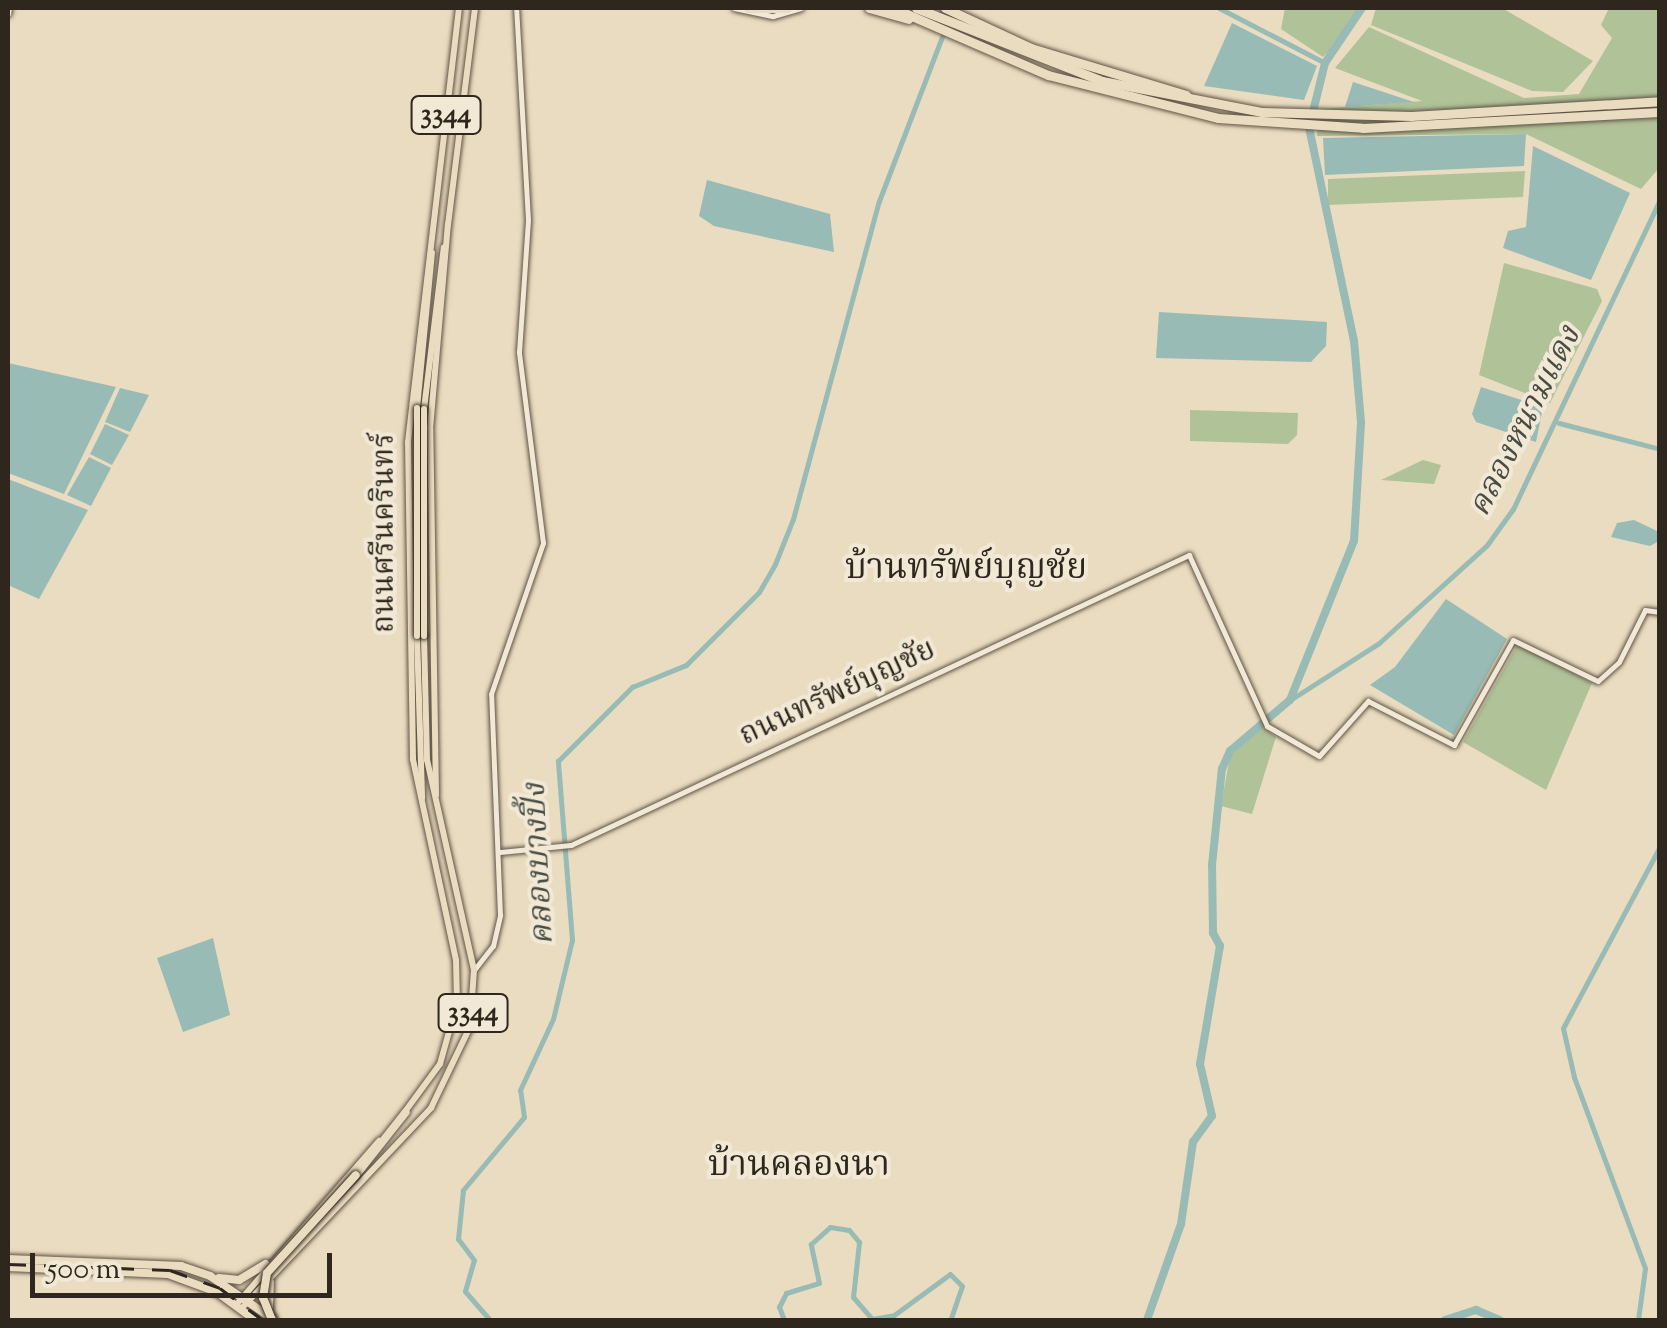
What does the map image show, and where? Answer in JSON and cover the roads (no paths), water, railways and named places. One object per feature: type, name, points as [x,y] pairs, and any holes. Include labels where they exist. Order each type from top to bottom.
[{"type":"highway","points":[[748,8],[787,8]]},
{"type":"highway","points":[[868,8],[917,20]]},
{"type":"highway","points":[[893,8],[1097,91],[1260,123],[1363,128],[1660,112]]},
{"type":"highway","points":[[916,8],[1102,82],[1220,106],[1294,115],[1411,116],[1660,102]]},
{"type":"highway","points":[[945,8],[1031,48],[1220,106]]},
{"type":"highway","points":[[268,1320],[263,1298],[267,1274],[356,1175],[406,1112]]},
{"type":"highway","points":[[8,1259],[173,1264],[210,1276],[240,1280],[266,1264]]},
{"type":"highway","points":[[8,1267],[160,1272],[203,1286],[268,1320]]},
{"type":"highway","points":[[210,1276],[251,1302],[268,1320]]},
{"type":"highway","points":[[203,1286],[210,1285],[210,1276]]},
{"type":"highway","points":[[268,1320],[270,1282]]},
{"type":"main road","name":"ถนนศรีนครินทร์","points":[[420,636],[426,742],[474,970],[470,1026],[442,1094],[251,1302],[238,1307],[240,1294],[406,1112],[440,1064],[457,1003],[456,960],[429,844],[412,745],[408,498],[412,373],[459,8]]},
{"type":"main road","name":"ถนนศรีนครินทร์","points":[[420,409],[475,8]]},
{"type":"main road","name":"ถนนศรีนครินทร์","points":[[429,844],[420,636],[420,409],[433,222]]},
{"type":"main road","name":"ถนนศรีนครินทร์","points":[[444,841],[433,763],[430,497],[448,224]]},
{"type":"main road","points":[[408,498],[420,507],[430,497]]},
{"type":"main road","points":[[408,554],[419,544],[430,553]]},
{"type":"main road","points":[[278,1250],[279,1260],[288,1262]]},
{"type":"street","points":[[474,970],[484,963],[499,930],[500,852],[491,694],[543,543],[519,352],[528,220],[516,8]]},
{"type":"street","points":[[734,8],[773,16],[801,8]]},
{"type":"street","name":"ถนนทรัพย์บุญชัย","points":[[500,852],[570,845],[1189,555],[1267,726],[1321,756],[1373,702],[1454,745],[1514,640],[1598,681],[1619,662],[1645,610],[1660,612]]},
{"type":"water","points":[[1232,23],[1317,66],[1304,100],[1204,86]]},
{"type":"water","points":[[1353,82],[1414,102],[1345,107]]},
{"type":"water","points":[[1526,134],[1524,166],[1325,175],[1323,138]]},
{"type":"water","points":[[1533,146],[1630,193],[1591,280],[1503,248],[1508,231],[1526,227]]},
{"type":"water","points":[[707,180],[830,214],[834,252],[714,226],[699,216]]},
{"type":"water","points":[[1159,312],[1327,322],[1326,346],[1311,362],[1156,358]]},
{"type":"water","points":[[8,363],[116,387],[64,494],[8,473]]},
{"type":"water","points":[[1481,387],[1543,407],[1536,442],[1476,422],[1472,414]]},
{"type":"water","points":[[120,388],[149,395],[130,432],[105,422]]},
{"type":"water","points":[[105,424],[129,435],[112,465],[90,454]]},
{"type":"water","points":[[89,457],[111,468],[91,506],[67,495]]},
{"type":"water","points":[[8,479],[88,510],[39,599],[8,585]]},
{"type":"water","points":[[1634,520],[1659,532],[1659,541],[1650,546],[1611,537],[1617,523]]},
{"type":"water","points":[[1446,599],[1507,639],[1454,735],[1370,685],[1395,667]]},
{"type":"water","points":[[213,938],[230,1015],[183,1032],[157,958]]},
{"type":"waterway","points":[[1219,8],[1325,63]]},
{"type":"waterway","points":[[1147,1320],[1181,1224],[1193,1142],[1212,1116],[1200,1064],[1220,946],[1213,933],[1212,865],[1222,769],[1230,751],[1290,700],[1354,541],[1361,422],[1354,341],[1309,128],[1325,63],[1362,8]]},
{"type":"waterway","name":"คลองบางปิ้ง","points":[[490,1320],[465,1291],[474,1260],[458,1239],[463,1190],[524,1117],[520,1090],[553,1019],[572,940],[558,761],[632,687],[686,665],[759,592],[775,564],[793,519],[879,201],[945,29]]},
{"type":"waterway","name":"คลองหนามแดง","points":[[1290,700],[1379,643],[1487,545],[1513,509],[1660,199]]},
{"type":"waterway","points":[[1559,423],[1660,449]]},
{"type":"waterway","points":[[1638,1320],[1645,1268],[1574,1077],[1563,1028],[1660,846]]},
{"type":"waterway","points":[[784,1320],[779,1307],[786,1293],[819,1283],[811,1244],[830,1227],[849,1230],[859,1242],[853,1297],[872,1319],[894,1315],[950,1274],[962,1286],[950,1320]]},
{"type":"waterway","points":[[1445,1320],[1476,1310],[1500,1320]]},
{"type":"railway","points":[[8,1264],[170,1270],[220,1288],[263,1320]]},
{"type":"district","name":"บ้านทรัพย์บุญชัย","points":[[966,570]]},
{"type":"district","name":"บ้านคลองนา","points":[[799,1167]]}]
